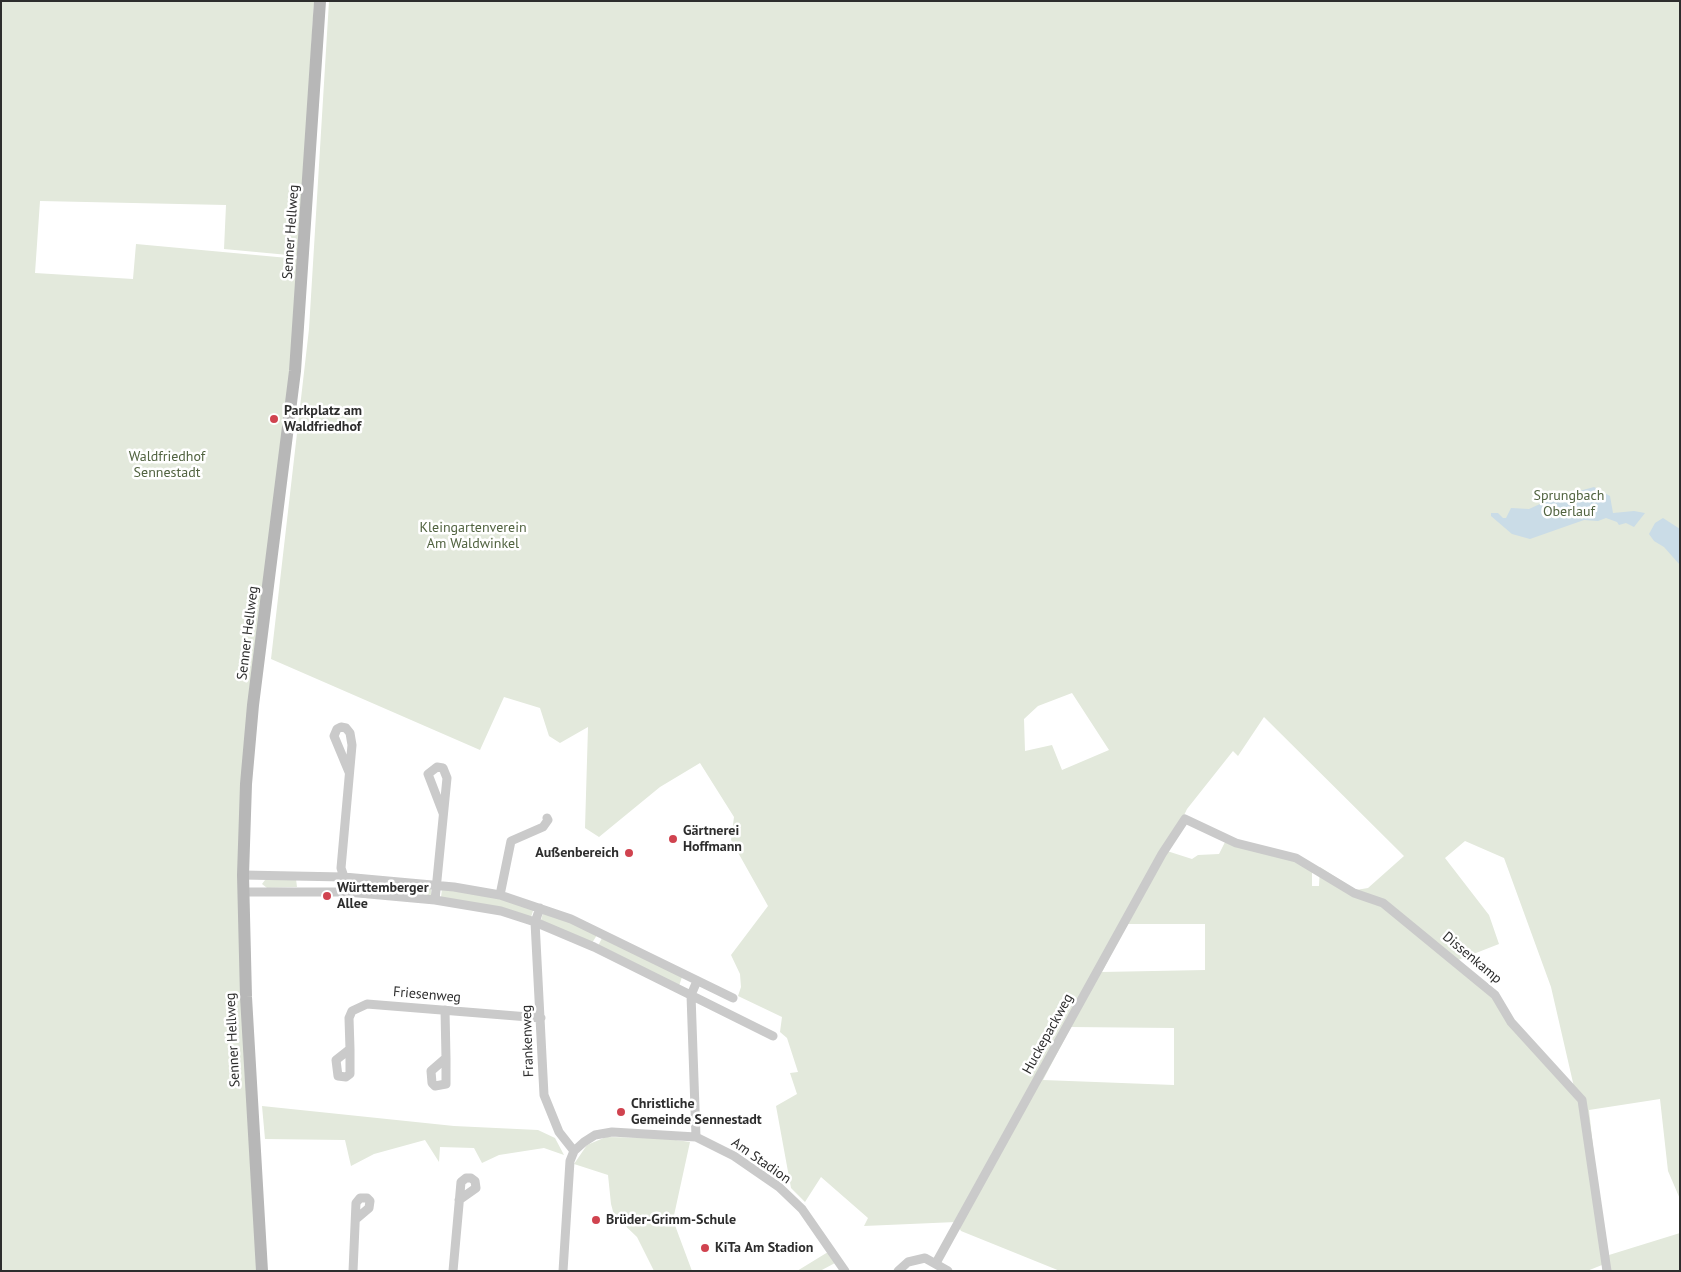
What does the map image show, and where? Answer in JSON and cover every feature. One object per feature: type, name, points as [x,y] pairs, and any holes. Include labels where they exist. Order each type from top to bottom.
[{"type":"street","name":"Senner Hellweg","points":[[262,1271],[248,1058],[243,892],[248,752],[295,371],[320,1]]},
{"type":"street","points":[[343,892],[344,877],[341,868],[349,772]]},
{"type":"street","points":[[435,900],[443,813]]},
{"type":"street","points":[[500,895],[512,841],[543,826],[548,820],[547,818]]},
{"type":"street","name":"Huckepackweg","points":[[936,1263],[1162,854],[1185,819]]},
{"type":"street","name":"Dissenkamp","points":[[1185,819],[1236,843],[1296,858],[1354,893],[1383,903],[1495,995],[1511,1022],[1582,1100],[1607,1271]]},
{"type":"street","points":[[243,876],[344,877],[437,886],[500,895],[571,919],[733,998]]},
{"type":"street","points":[[243,892],[343,892],[435,900],[501,911],[536,922],[594,947],[773,1036]]},
{"type":"street","points":[[536,922],[540,908]]},
{"type":"street","name":"Frankenweg","points":[[536,922],[544,1095],[558,1132],[574,1151]]},
{"type":"street","points":[[696,1137],[691,995],[697,981]]},
{"type":"street","name":"Friesenweg","points":[[350,1049],[349,1018],[352,1011],[358,1006],[367,1004],[541,1018]]},
{"type":"street","points":[[445,1010],[446,1058]]},
{"type":"street","name":"Am Stadion","points":[[574,1151],[595,1136],[612,1132],[696,1137],[734,1156],[779,1187],[802,1209],[844,1271]]},
{"type":"street","points":[[563,1271],[567,1185],[570,1161],[574,1151]]},
{"type":"street","points":[[453,1271],[460,1200]]},
{"type":"street","points":[[353,1271],[356,1219]]},
{"type":"street","points":[[898,1271],[916,1258],[925,1258],[948,1271]]},
{"type":"green space","name":"Waldfriedhof Sennestadt","points":[[1,1],[314,1],[299,256],[224,249],[226,205],[40,201],[35,273],[133,279],[136,244],[299,259],[290,368],[245,738],[258,1271],[1,1271]]},
{"type":"green space","points":[[329,1],[1680,1],[1680,1199],[1668,1171],[1660,1099],[1589,1110],[1599,1200],[1609,1255],[1680,1233],[1680,1271],[1603,1271],[1602,1265],[1587,1271],[1060,1271],[961,1231],[956,1222],[864,1226],[868,1218],[821,1177],[805,1202],[791,1188],[776,1106],[797,1094],[790,1073],[798,1072],[787,1038],[780,1032],[782,1017],[738,996],[741,987],[740,974],[731,955],[768,906],[731,840],[734,817],[700,763],[660,787],[599,837],[585,828],[588,727],[560,743],[549,736],[540,708],[504,697],[480,750],[271,659],[309,329]],"holes":[[[1072,693],[1109,750],[1062,770],[1052,745],[1025,751],[1024,719],[1038,706]],[[1264,717],[1404,856],[1368,888],[1356,890],[1320,867],[1319,886],[1312,886],[1312,870],[1295,860],[1225,842],[1219,854],[1198,855],[1192,859],[1167,851],[1187,809],[1233,751],[1238,756]],[[1465,841],[1504,858],[1551,987],[1574,1087],[1458,960],[1499,944],[1489,915],[1445,858]],[[1127,924],[1205,924],[1205,970],[1102,972]],[[1071,1027],[1174,1028],[1174,1085],[1043,1080]]]},
{"type":"green space","points":[[296,879],[297,887],[267,888],[262,884],[265,880]]},
{"type":"green space","points":[[354,882],[431,887],[431,896],[353,891]]},
{"type":"green space","points":[[442,889],[485,895],[534,908],[531,917],[441,897]]},
{"type":"green space","points":[[543,913],[567,921],[597,935],[592,943],[541,920]]},
{"type":"green space","points":[[602,938],[682,977],[679,986],[598,946]]},
{"type":"green space","points":[[262,1106],[454,1126],[538,1130],[555,1138],[564,1155],[544,1148],[499,1155],[482,1163],[474,1148],[440,1147],[439,1162],[425,1140],[374,1154],[351,1166],[345,1140],[265,1139]]},
{"type":"green space","points":[[606,1137],[662,1138],[690,1142],[673,1220],[692,1271],[654,1271],[637,1237],[614,1215],[608,1175],[574,1164],[587,1145]]},
{"type":"green space","points":[[828,1252],[835,1263],[820,1271],[797,1271]]},
{"type":"water","points":[[1594,487],[1610,496],[1613,513],[1634,511],[1645,513],[1634,527],[1626,523],[1619,525],[1617,522],[1606,518],[1598,521],[1584,520],[1530,539],[1512,534],[1491,516],[1491,513],[1498,513],[1503,518],[1506,518],[1511,508],[1529,509],[1553,498]]},
{"type":"water","points":[[1663,518],[1680,529],[1680,565],[1649,534],[1655,523]]},
{"type":"place","name":"Parkplatz am Waldfriedhof","points":[[274,419]]},
{"type":"place","name":"Gärtnerei Hoffmann","points":[[673,839]]},
{"type":"place","name":"Außenbereich","points":[[629,853]]},
{"type":"place","name":"Württemberger Allee","points":[[327,896]]},
{"type":"place","name":"Christliche Gemeinde Sennestadt","points":[[621,1112]]},
{"type":"place","name":"Brüder-Grimm-Schule","points":[[596,1220]]},
{"type":"place","name":"KiTa Am Stadion","points":[[705,1248]]},
{"type":"park label","name":"Sprungbach Oberlauf","points":[[1569,504]]},
{"type":"park label","name":"Kleingartenverein Am Waldwinkel","points":[[473,536]]}]
